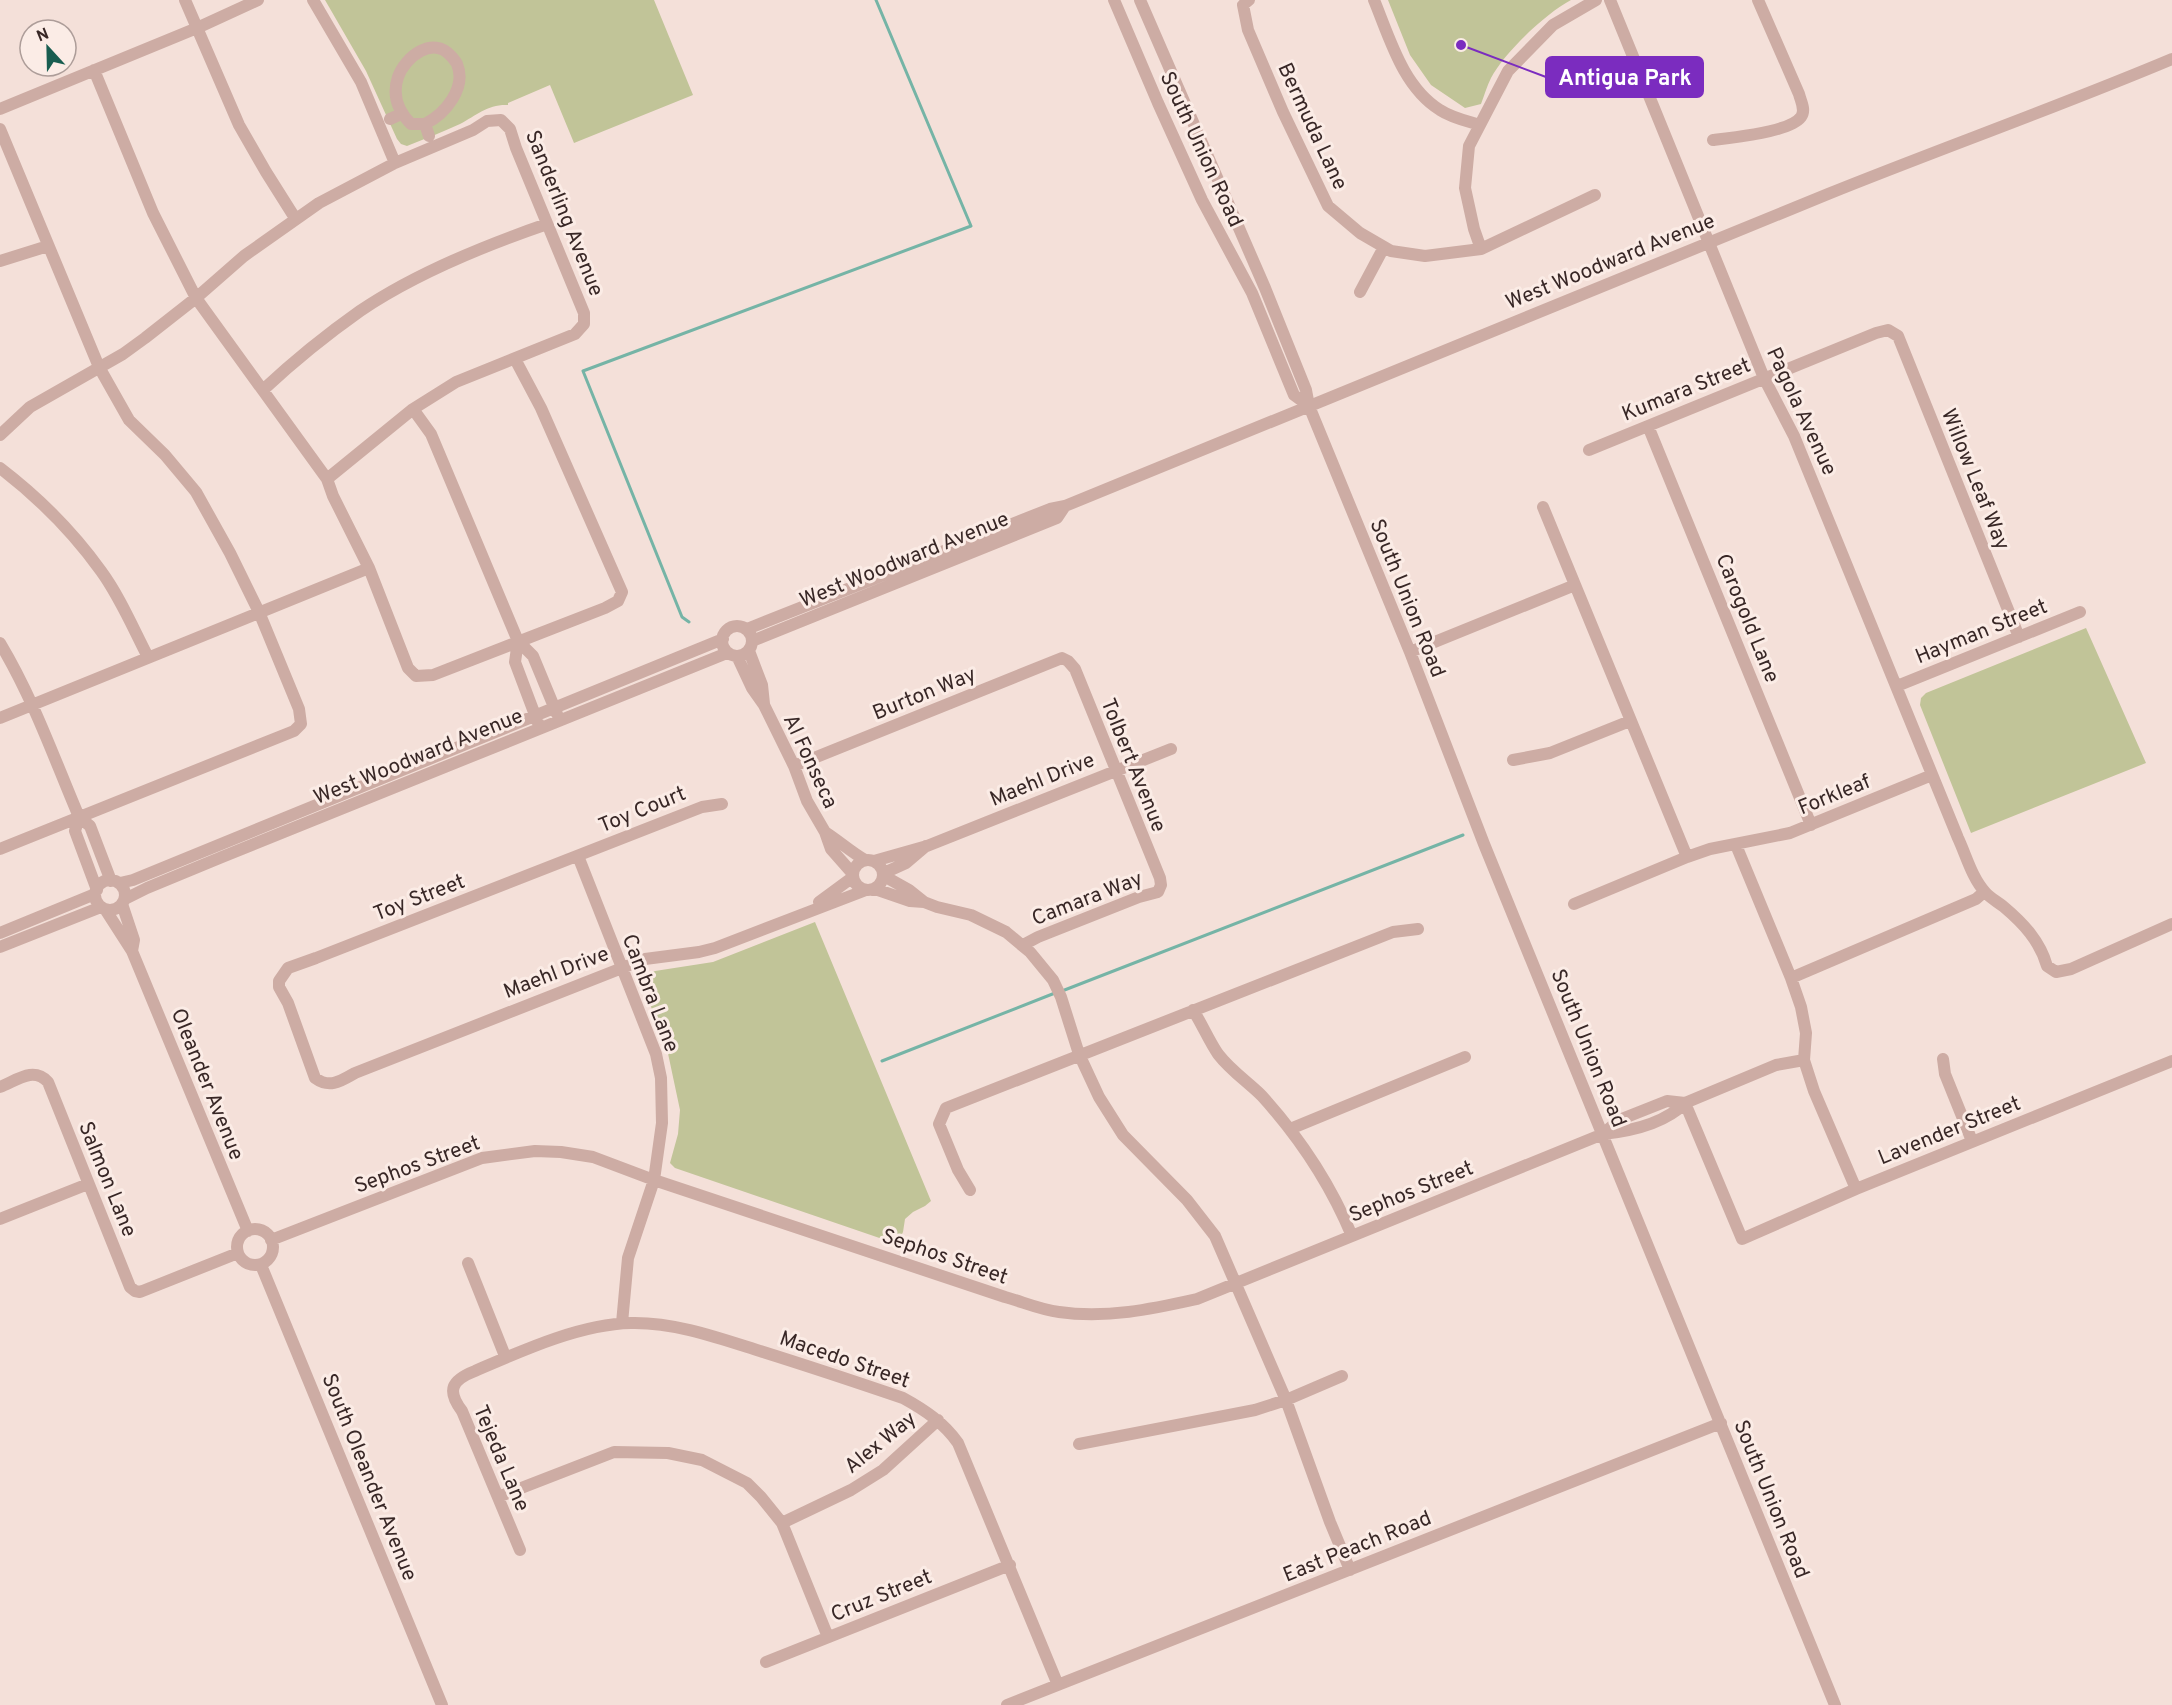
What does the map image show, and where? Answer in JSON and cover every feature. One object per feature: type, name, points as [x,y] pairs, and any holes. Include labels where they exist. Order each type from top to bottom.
[{"type":"street","points":[[185,0],[239,125],[295,218]]},
{"type":"street","points":[[0,109],[258,0]]},
{"type":"street","points":[[0,435],[30,407],[99,368],[137,343],[196,298],[244,256],[295,218],[394,163],[361,82],[313,0]]},
{"type":"street","name":"South Union Road","points":[[1114,0],[1202,200],[1252,293],[1294,395],[1309,406]]},
{"type":"street","name":"South Union Road","points":[[1140,0],[1265,288],[1306,390],[1309,406],[1410,652],[1484,844],[1835,1705]]},
{"type":"street","points":[[1374,0],[1400,61],[1422,97],[1443,112],[1480,125]]},
{"type":"street","points":[[1481,249],[1465,188],[1469,146],[1508,71],[1553,25],[1596,0]]},
{"type":"street","name":"Pagola Avenue","points":[[1610,0],[1764,378],[1794,436],[1958,838],[1984,892]]},
{"type":"street","points":[[1713,140],[1741,137],[1791,125],[1801,117],[1804,109],[1758,0]]},
{"type":"street","name":"Bermuda Lane","points":[[1246,2],[1248,30],[1283,112],[1328,206],[1360,233],[1391,251],[1425,256],[1481,249],[1595,195]]},
{"type":"street","points":[[429,47],[446,51],[457,63],[458,83],[453,100],[427,130],[395,117],[395,91],[401,70],[414,54],[429,47]]},
{"type":"street","name":"West Woodward Avenue","points":[[538,722],[555,708],[723,639],[726,631],[734,627],[747,629],[1050,509],[1065,506],[1884,171],[2089,94],[2172,59]]},
{"type":"street","points":[[94,70],[153,213],[196,298],[327,479],[333,496],[369,568],[408,668],[416,676],[433,675],[605,608],[618,601],[622,592],[541,408],[515,358],[456,382],[413,410],[327,479]]},
{"type":"street","name":"Sanderling Avenue","points":[[394,163],[473,130],[487,121],[501,120],[510,129],[584,313],[584,324],[575,334],[515,358]]},
{"type":"street","points":[[0,129],[99,368],[129,420],[165,455],[195,492],[230,553],[259,612],[299,709],[301,724],[294,731],[0,849]]},
{"type":"street","points":[[264,389],[288,366],[370,305],[416,279],[502,240],[547,224]]},
{"type":"street","points":[[0,261],[48,246]]},
{"type":"street","points":[[1360,292],[1384,247]]},
{"type":"street","name":"Kumara Street","points":[[1589,450],[1876,333],[1888,330],[1898,336]]},
{"type":"street","name":"Willow Leaf Way","points":[[1898,336],[2019,637]]},
{"type":"street","points":[[413,410],[431,434],[518,641],[532,656],[559,720]]},
{"type":"street","name":"Carogold Lane","points":[[1648,426],[1810,825]]},
{"type":"street","points":[[0,468],[20,483],[59,520],[101,571],[148,657]]},
{"type":"street","name":"West Woodward Avenue","points":[[115,882],[133,880],[538,722],[559,720],[741,650],[1057,518],[1065,506]]},
{"type":"street","points":[[1544,507],[1687,857]]},
{"type":"street","points":[[0,718],[369,568]]},
{"type":"street","points":[[1410,652],[1575,585]]},
{"type":"street","name":"Hayman Street","points":[[1897,686],[2080,612]]},
{"type":"street","points":[[723,639],[723,647],[741,650],[747,629]]},
{"type":"street","points":[[518,641],[515,662],[538,722]]},
{"type":"street","points":[[0,643],[33,705],[79,817],[90,826],[115,882],[124,891],[124,901],[115,909],[103,908],[0,947]]},
{"type":"street","name":"Al Fonseca","points":[[741,650],[752,688],[764,705],[794,766],[810,808],[825,832],[831,849],[853,875]]},
{"type":"street","name":"Burton Way","points":[[794,766],[1062,658],[1068,661]]},
{"type":"street","name":"Tolbert Avenue","points":[[1068,661],[1075,669],[1117,770],[1161,885]]},
{"type":"street","points":[[1513,760],[1550,753],[1630,721]]},
{"type":"street","name":"West Woodward Avenue","points":[[124,901],[158,883],[512,732]]},
{"type":"street","name":"Maehl Drive","points":[[870,860],[927,846],[1171,748]]},
{"type":"street","name":"Forkleaf","points":[[1574,904],[1710,849],[1790,833],[1932,775]]},
{"type":"street","name":"Toy Court","points":[[578,856],[702,807],[722,804]]},
{"type":"street","points":[[79,817],[75,831],[96,898],[103,908]]},
{"type":"street","name":"Al Fonseca","points":[[825,832],[841,842],[853,854],[870,860]]},
{"type":"street","points":[[1736,845],[1791,978],[1801,1007],[1806,1033],[1804,1060],[1856,1189]]},
{"type":"street","name":"Maehl Drive","points":[[884,875],[906,863],[927,846]]},
{"type":"street","name":"Cambra Lane","points":[[578,856],[656,1054],[661,1078],[662,1123],[654,1180],[628,1258],[622,1323]]},
{"type":"street","name":"Toy Street","points":[[325,1084],[315,1078],[312,1072],[310,1060],[288,1003],[279,987],[279,981],[288,968],[578,856]]},
{"type":"street","points":[[924,902],[910,901],[878,890],[858,887],[853,875],[856,866],[870,860],[881,866],[884,875],[924,902],[971,915],[990,923],[1023,945],[1043,966],[1061,997],[1079,1054],[1099,1097],[1123,1135],[1187,1200],[1215,1236],[1286,1400],[1330,1522],[1350,1570]]},
{"type":"street","points":[[901,886],[902,868],[906,863]]},
{"type":"street","name":"Maehl Drive","points":[[806,912],[853,875]]},
{"type":"street","points":[[869,890],[880,885],[884,875]]},
{"type":"street","points":[[0,933],[96,892],[103,883],[115,882]]},
{"type":"street","name":"Camara Way","points":[[1023,945],[1139,897],[1158,892],[1161,885]]},
{"type":"street","name":"Maehl Drive","points":[[325,1084],[338,1083],[355,1072],[621,968],[656,957],[715,948],[869,890]]},
{"type":"street","points":[[1791,978],[1976,899],[1984,892],[2023,925],[2044,954],[2047,966],[2056,972],[2070,969],[2172,924]]},
{"type":"street","name":"Oleander Avenue","points":[[124,901],[134,940],[132,951]]},
{"type":"street","name":"Oleander Avenue","points":[[103,908],[132,951],[248,1231]]},
{"type":"street","points":[[970,1190],[958,1170],[939,1124],[946,1107],[1393,933],[1418,929]]},
{"type":"street","points":[[1193,1010],[1218,1053],[1232,1071],[1259,1094],[1290,1129],[1323,1175],[1352,1236]]},
{"type":"street","points":[[1290,1129],[1465,1057]]},
{"type":"street","points":[[1943,1059],[1945,1074],[1972,1141]]},
{"type":"street","name":"Sephos Street","points":[[271,1240],[482,1158],[509,1154],[561,1152],[593,1157],[654,1180],[1005,1297],[1058,1312],[1109,1315],[1151,1310],[1197,1299],[1603,1134],[1629,1132],[1674,1114],[1685,1103],[1776,1065],[1804,1060]]},
{"type":"street","name":"Lavender Street","points":[[1685,1103],[1742,1239],[1856,1189],[2172,1061]]},
{"type":"street","name":"Salmon Lane","points":[[0,1087],[29,1074],[43,1076],[48,1082],[130,1287],[135,1291],[140,1292],[238,1253]]},
{"type":"street","points":[[0,1219],[88,1184]]},
{"type":"street","points":[[260,1230],[271,1240],[271,1255],[261,1265],[250,1265],[238,1253],[237,1242],[248,1231],[260,1230]]},
{"type":"street","points":[[468,1263],[505,1356]]},
{"type":"street","name":"South Oleander Avenue","points":[[261,1265],[442,1705]]},
{"type":"street","name":"Macedo Street","points":[[456,1381],[463,1375],[505,1356],[585,1330],[622,1323],[664,1326],[704,1333],[903,1398],[938,1420],[958,1443],[1058,1685]]},
{"type":"street","points":[[1079,1444],[1256,1410],[1342,1376]]},
{"type":"street","name":"Tejeda Lane","points":[[456,1381],[452,1389],[454,1400],[462,1411],[520,1550]]},
{"type":"street","name":"Alex Way","points":[[782,1523],[851,1490],[883,1470],[938,1420]]},
{"type":"street","name":"East Peach Road","points":[[1007,1705],[1720,1424]]},
{"type":"street","points":[[498,1497],[614,1452],[668,1453],[702,1460],[747,1483],[782,1523],[828,1637]]},
{"type":"street","name":"Cruz Street","points":[[766,1662],[1010,1565]]},
{"type":"green space","points":[[325,0],[654,0],[693,95],[574,143],[550,85],[508,103],[508,105],[489,108],[460,124],[407,146],[401,144],[397,139],[366,71]]},
{"type":"green space","points":[[1388,0],[1571,0],[1538,24],[1505,57],[1491,78],[1481,104],[1465,108],[1431,85],[1410,55]]},
{"type":"green space","points":[[2086,628],[2146,763],[1971,833],[1920,705],[1921,698],[1926,693]]},
{"type":"green space","points":[[815,922],[931,1201],[905,1219],[903,1232],[897,1244],[675,1168],[670,1163],[678,1134],[680,1110],[666,1044],[643,987],[646,975],[655,971],[713,962]]},
{"type":"waterway","points":[[689,622],[682,617],[583,371],[971,226],[876,0]]},
{"type":"waterway","points":[[1062,991],[1463,835]]},
{"type":"waterway","points":[[882,1061],[1055,993]]},
{"type":"place","name":"Antigua Park","points":[[1461,45]]}]
